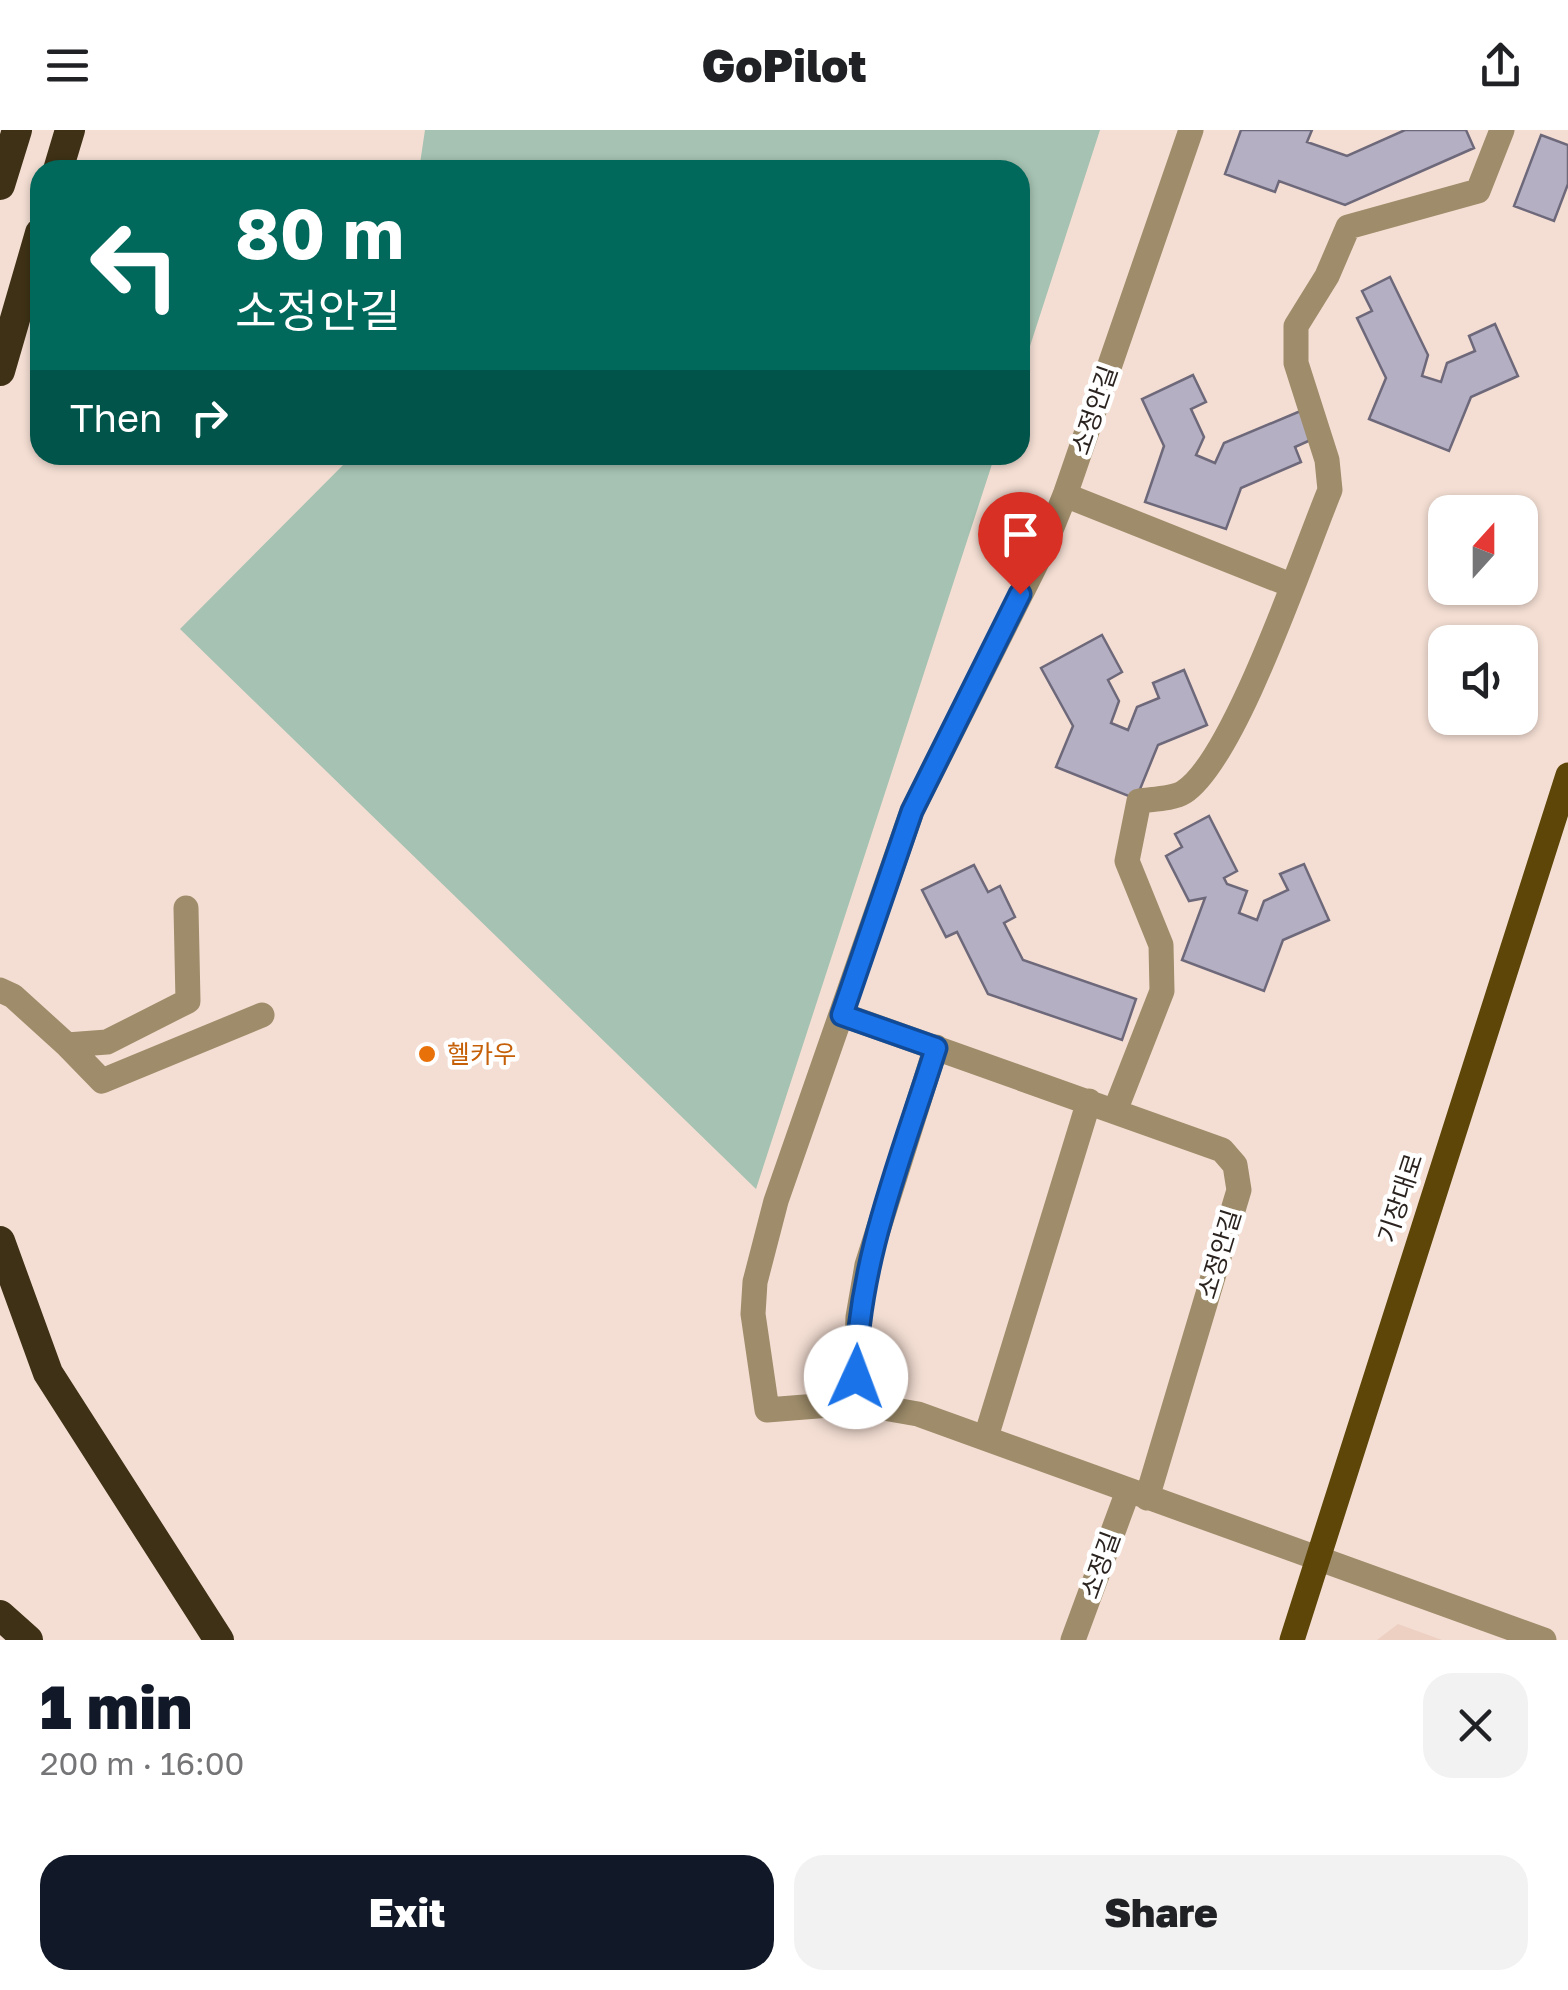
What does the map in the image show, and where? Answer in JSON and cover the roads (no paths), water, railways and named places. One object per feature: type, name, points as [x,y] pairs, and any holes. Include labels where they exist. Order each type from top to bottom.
[{"type":"highway","points":[[0,185],[18,130]]},
{"type":"highway","points":[[61,160],[70,130]]},
{"type":"highway","points":[[0,371],[30,268]]},
{"type":"highway","points":[[0,1241],[48,1373],[218,1640]]},
{"type":"highway","points":[[0,1615],[28,1640]]},
{"type":"main road","name":"기장대로","points":[[1292,1640],[1316,1555],[1568,776]]},
{"type":"street","name":"소정안길","points":[[1190,130],[1042,552],[912,811],[764,1241],[753,1314],[768,1410],[855,1403],[918,1414],[1544,1640]]},
{"type":"street","points":[[1116,1111],[1162,991],[1160,945],[1127,861],[1139,801],[1182,794],[1204,774],[1230,736],[1330,490],[1327,460],[1296,363],[1296,326],[1326,276],[1348,227],[1478,191],[1502,130]]},
{"type":"street","points":[[1065,495],[1291,584]]},
{"type":"street","points":[[66,1045],[107,1042],[188,1001],[186,908]]},
{"type":"street","points":[[0,990],[13,996],[102,1081],[262,1015]]},
{"type":"street","name":"소정안길","points":[[842,1015],[1222,1150],[1239,1176],[1238,1190],[1137,1495]]},
{"type":"street","points":[[855,1403],[858,1317],[868,1265],[936,1048]]},
{"type":"street","points":[[986,1437],[1089,1101]]},
{"type":"street","name":"소정길","points":[[1072,1640],[1137,1495]]},
{"type":"place","name":"헬카우","points":[[427,1054]]}]
